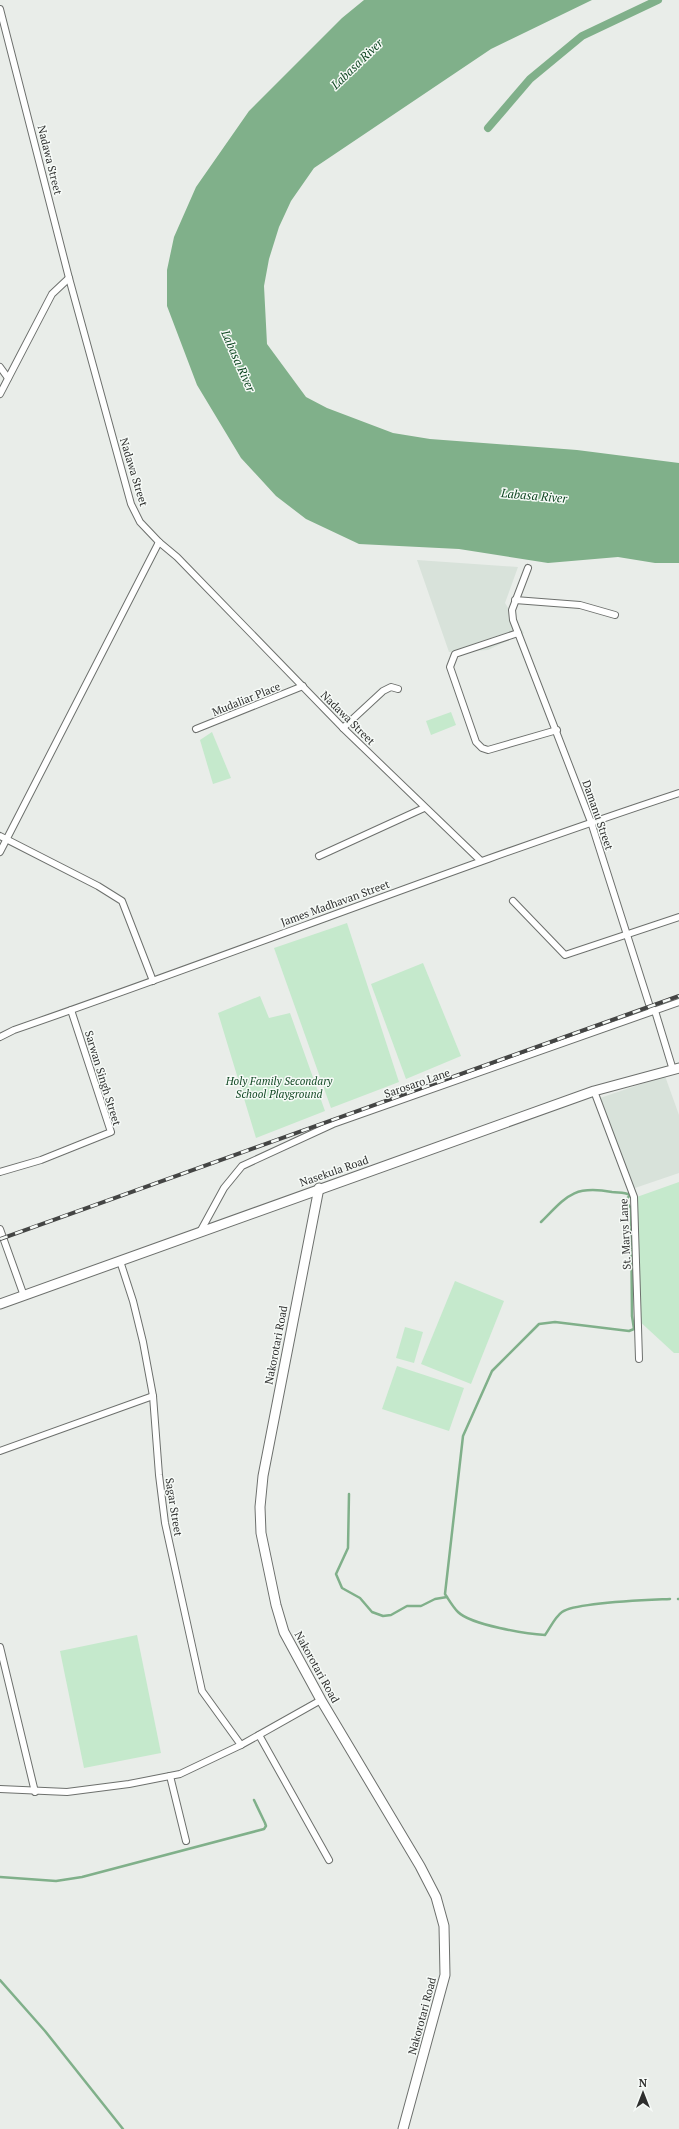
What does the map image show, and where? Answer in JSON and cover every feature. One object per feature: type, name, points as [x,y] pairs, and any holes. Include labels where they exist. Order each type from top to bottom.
[{"type":"street","name":"Nadawa Street","points":[[0,9],[69,278],[131,504],[140,522],[159,542],[182,562],[343,728],[424,808],[481,860]]},
{"type":"street","points":[[0,394],[52,294],[69,278]]},
{"type":"street","points":[[0,367],[8,378]]},
{"type":"street","points":[[0,852],[159,542]]},
{"type":"street","name":"Damanu Street","points":[[528,568],[512,610],[518,633],[557,730],[591,822],[650,1007],[655,1010],[676,1069]]},
{"type":"street","points":[[515,600],[580,605],[615,615]]},
{"type":"street","points":[[518,633],[455,654],[452,660],[450,667],[476,742],[482,748],[488,750],[557,730]]},
{"type":"street","name":"Mudaliar Place","points":[[196,729],[303,686]]},
{"type":"street","points":[[343,728],[383,691],[391,687],[398,689]]},
{"type":"street","name":"James Madhavan Street","points":[[0,1037],[14,1030],[153,981],[481,860],[679,793]]},
{"type":"street","points":[[319,856],[424,808]]},
{"type":"street","points":[[0,836],[7,838],[98,886],[122,901],[153,981]]},
{"type":"street","points":[[513,901],[565,955],[679,917]]},
{"type":"street","name":"Sarosaro Lane","points":[[199,1234],[224,1188],[242,1166],[333,1124],[679,1002]]},
{"type":"street","name":"Sarwan Singh Street","points":[[0,1172],[41,1160],[111,1132],[71,1010]]},
{"type":"street","name":"Nasekula Road","points":[[0,1304],[199,1234],[319,1188],[594,1091],[676,1069]]},
{"type":"street","name":"St. Marys Lane","points":[[594,1091],[634,1198],[639,1359]]},
{"type":"street","name":"Nakorotari Road","points":[[319,1188],[263,1476],[260,1507],[260,1533],[284,1632],[321,1700],[420,1866],[436,1897],[444,1926],[445,1975],[403,2129]]},
{"type":"street","points":[[0,1229],[24,1296]]},
{"type":"street","name":"Sagar Street","points":[[120,1261],[133,1301],[153,1396],[158,1474],[165,1522],[202,1691],[241,1745]]},
{"type":"street","points":[[0,1451],[153,1396]]},
{"type":"street","points":[[0,1647],[35,1792]]},
{"type":"street","points":[[0,1789],[35,1792],[67,1792],[129,1784],[180,1774],[241,1745],[321,1700]]},
{"type":"street","points":[[258,1735],[329,1860]]},
{"type":"street","points":[[170,1776],[186,1842]]},
{"type":"shaded area","points":[[417,560],[518,567],[505,603],[524,633],[488,650],[449,652]]},
{"type":"shaded area","points":[[665,1076],[679,1115],[679,1173],[632,1189],[600,1098]]},
{"type":"green space","points":[[451,712],[456,725],[431,735],[426,721]]},
{"type":"green space","points":[[212,732],[231,778],[213,784],[200,740]]},
{"type":"green space","points":[[347,923],[399,1082],[331,1108],[274,948]]},
{"type":"green space","points":[[423,963],[461,1056],[406,1079],[371,984]]},
{"type":"green space","name":"Holy Family Secondary School Playground","points":[[260,996],[269,1018],[290,1013],[325,1111],[256,1138],[218,1013]]},
{"type":"green space","points":[[679,1182],[679,1353],[674,1353],[636,1318],[634,1198]]},
{"type":"green space","points":[[455,1281],[504,1301],[471,1384],[421,1364]]},
{"type":"green space","points":[[405,1327],[423,1332],[414,1363],[396,1358]]},
{"type":"green space","points":[[397,1366],[464,1388],[449,1431],[382,1409]]},
{"type":"green space","points":[[137,1635],[161,1753],[84,1768],[60,1651]]},
{"type":"water","name":"Labasa River","points":[[364,0],[592,0],[491,49],[314,168],[291,201],[279,227],[269,259],[264,286],[267,344],[306,397],[327,408],[393,433],[430,439],[577,450],[679,463],[679,563],[655,563],[618,557],[548,563],[459,549],[359,544],[306,519],[276,496],[241,458],[197,385],[167,306],[167,270],[174,237],[196,187],[249,111],[342,18]]},
{"type":"waterway","points":[[488,128],[530,79],[582,36],[658,0]]},
{"type":"waterway","points":[[541,1222],[565,1199],[579,1192],[599,1190],[630,1195],[625,1201],[631,1208],[632,1316],[634,1329],[629,1331],[555,1322],[539,1324],[492,1371],[463,1436],[445,1594],[458,1612],[465,1617],[486,1625],[513,1631],[545,1635],[559,1614],[570,1609],[614,1602],[670,1599]]},
{"type":"waterway","points":[[349,1494],[348,1548],[336,1574],[342,1588],[360,1598],[372,1612],[383,1616],[391,1615],[407,1606],[421,1606],[435,1599],[447,1597]]},
{"type":"waterway","points":[[0,1877],[56,1881],[82,1877],[264,1829],[266,1826],[265,1823],[254,1800]]},
{"type":"waterway","points":[[0,1980],[45,2031],[123,2129]]},
{"type":"railway","points":[[0,1239],[679,996]]}]
